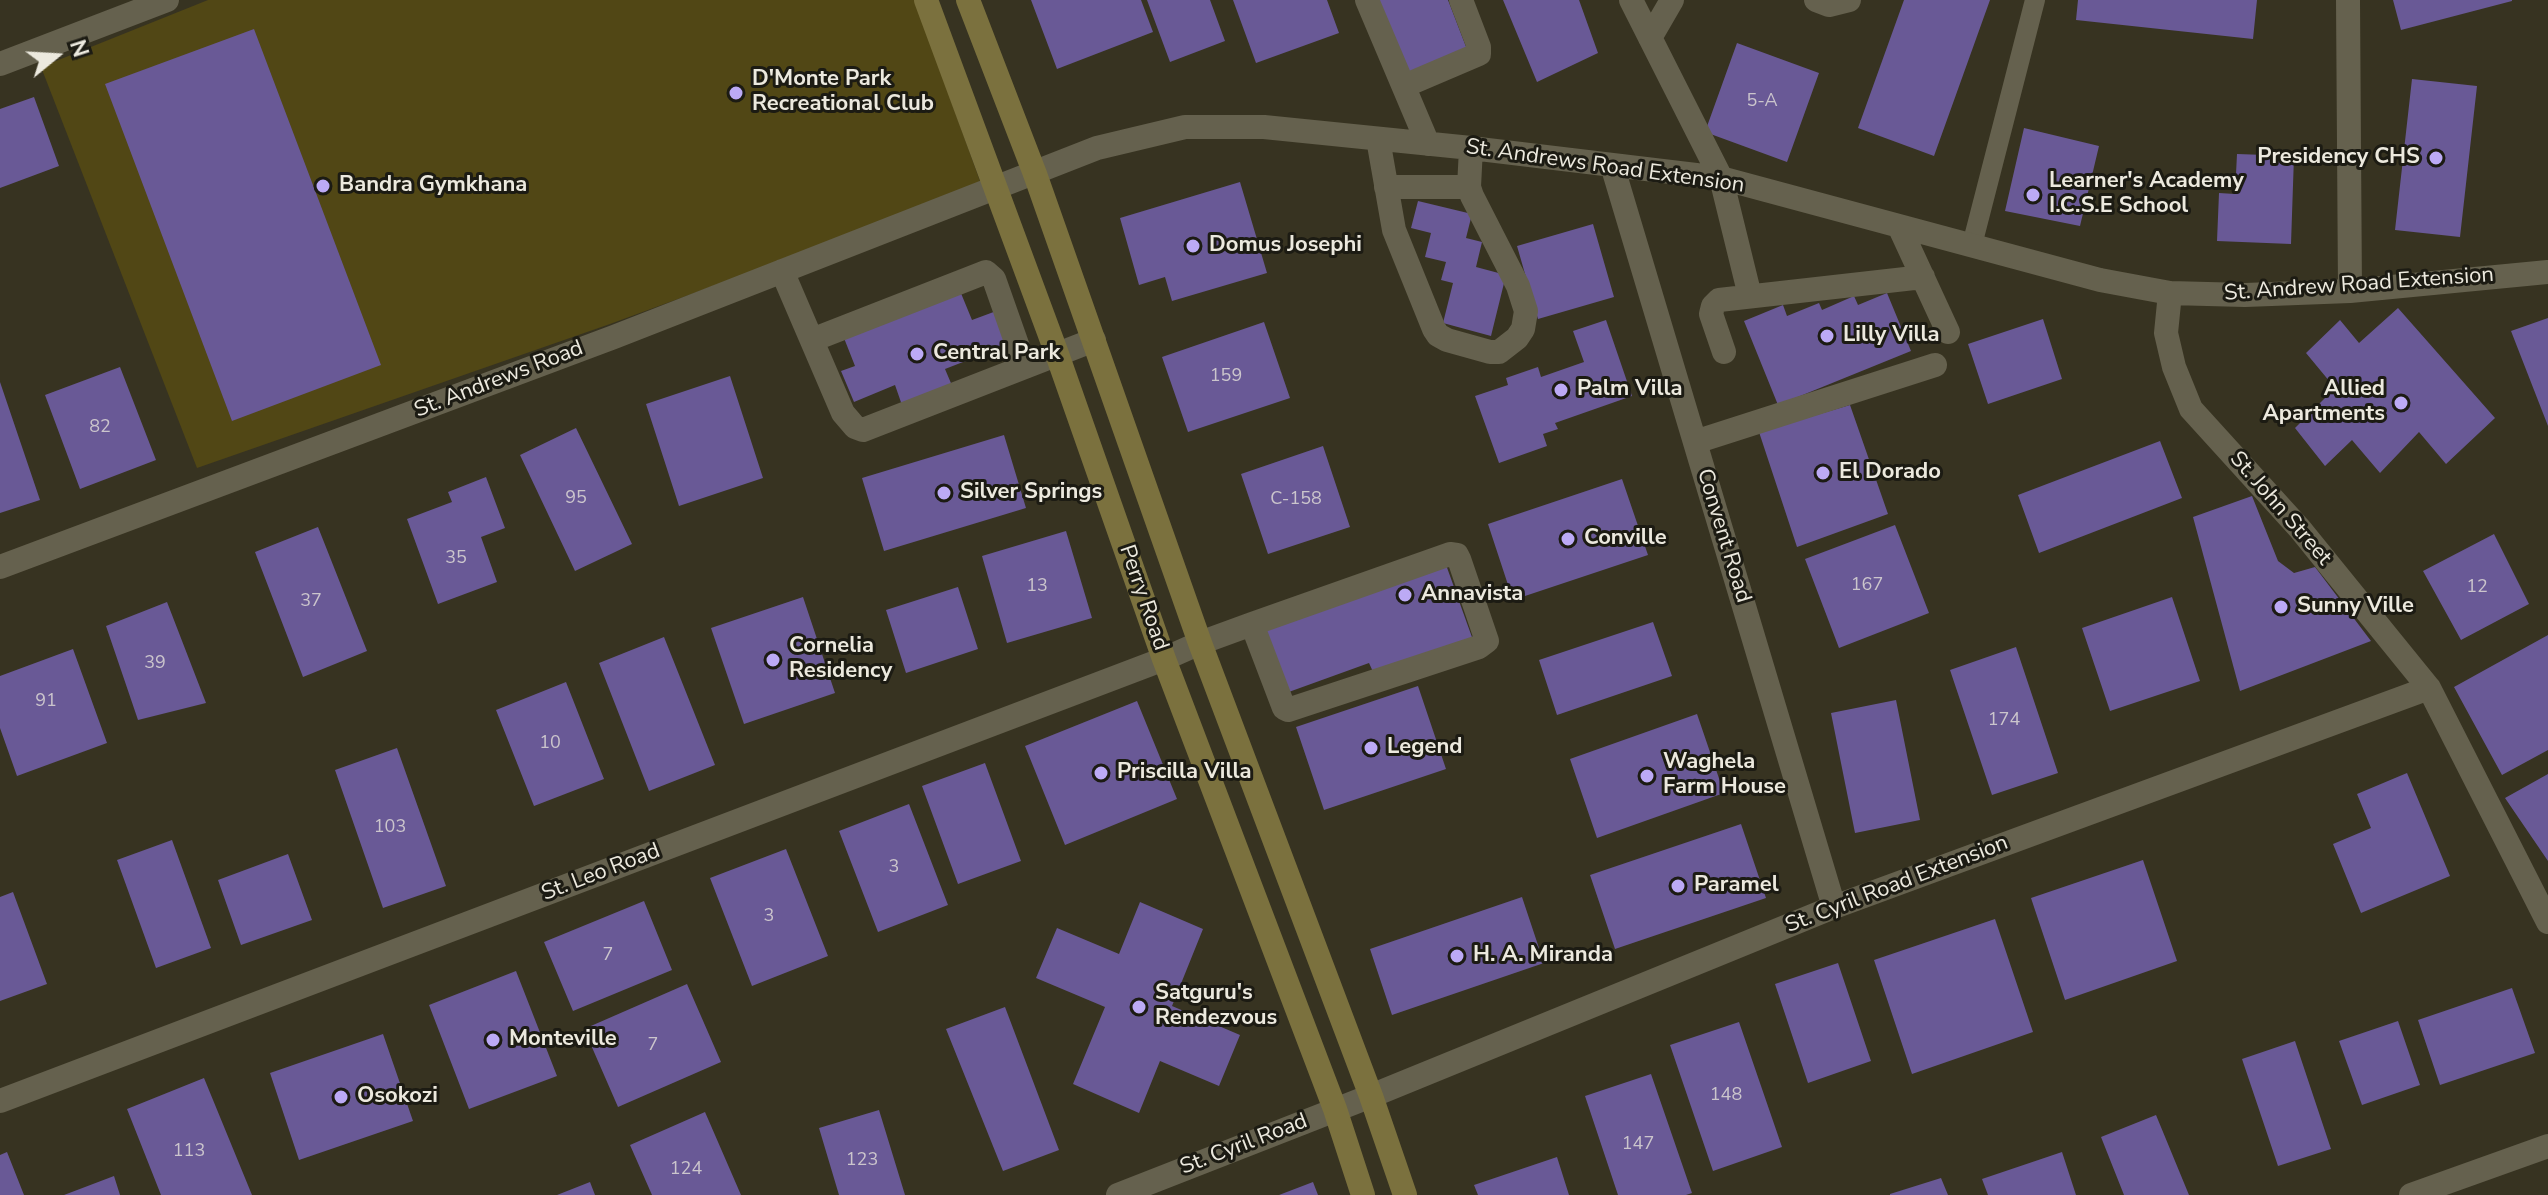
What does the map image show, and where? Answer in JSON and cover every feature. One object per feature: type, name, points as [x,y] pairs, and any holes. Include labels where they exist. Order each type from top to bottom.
[{"type":"main road","name":"Perry Road","points":[[926,0],[1057,354],[1164,659],[1335,1109],[1363,1195]]},
{"type":"main road","name":"Perry Road","points":[[968,0],[1035,174],[1200,643],[1371,1096],[1405,1195]]},
{"type":"street","points":[[0,64],[167,0]]},
{"type":"street","points":[[1367,0],[1428,144]]},
{"type":"street","points":[[1404,86],[1479,54],[1461,0]]},
{"type":"street","points":[[1650,38],[1672,0]]},
{"type":"street","points":[[1816,0],[1829,5],[1849,0]]},
{"type":"street","points":[[2348,0],[2350,291]]},
{"type":"street","points":[[1636,3],[1650,38],[1721,178],[1750,296]]},
{"type":"street","name":"St. Andrews Road Extension","points":[[997,188],[1097,148],[1185,127],[1264,127],[1721,178],[2100,280],[2170,293]]},
{"type":"street","points":[[1378,139],[1394,230],[1438,335],[1490,352],[1499,352],[1523,329],[1526,311],[1518,286],[1469,187],[1471,148]]},
{"type":"street","name":"Convent Road","points":[[1612,165],[1834,907]]},
{"type":"street","points":[[1386,187],[1469,187]]},
{"type":"street","name":"St. Andrews Road","points":[[0,567],[584,348],[997,188]]},
{"type":"street","points":[[1899,226],[1948,332]]},
{"type":"street","points":[[782,271],[843,413],[855,427],[863,430],[1094,340]]},
{"type":"street","points":[[812,340],[986,272],[994,279],[1025,367]]},
{"type":"street","name":"St. Andrew Road Extension","points":[[2170,293],[2245,295],[2350,291],[2548,272]]},
{"type":"street","points":[[1724,352],[1711,314],[1719,300],[1923,277]]},
{"type":"street","name":"St. John Street","points":[[2170,293],[2166,333],[2174,367],[2191,409],[2300,529],[2429,688],[2548,922]]},
{"type":"street","points":[[1695,442],[1935,365]]},
{"type":"street","name":"St. Leo Road","points":[[0,1101],[1200,643],[1252,624],[1455,554],[1487,641],[1479,647],[1288,710],[1284,708],[1252,624]]},
{"type":"street","name":"St. Cyril Road Extension","points":[[1371,1096],[1834,907],[2429,688]]},
{"type":"street","name":"St. Cyril Road","points":[[1118,1195],[1371,1096]]},
{"type":"street","points":[[2411,1195],[2548,1146]]},
{"type":"lane","points":[[1972,245],[2035,0]]},
{"type":"shaded area","name":"Bandra Gymkhana","points":[[208,0],[915,0],[982,187],[610,324],[197,468],[41,67]]},
{"type":"building","points":[[1031,0],[1141,0],[1153,32],[1057,69]]},
{"type":"building","points":[[1147,0],[1210,0],[1225,41],[1170,62]]},
{"type":"building","points":[[1233,0],[1327,0],[1339,33],[1256,63]]},
{"type":"building","points":[[1376,0],[1448,0],[1468,52],[1405,76]]},
{"type":"building","points":[[1503,0],[1579,0],[1598,53],[1537,82]]},
{"type":"building","points":[[1904,0],[1990,0],[1934,156],[1858,128]]},
{"type":"building","points":[[2078,0],[2257,0],[2253,39],[2076,20]]},
{"type":"building","points":[[2393,0],[2512,0],[2512,1],[2401,30]]},
{"type":"building","points":[[254,29],[381,365],[232,421],[105,84]]},
{"type":"building","points":[[1737,43],[1819,73],[1787,162],[1705,132]]},
{"type":"building","name":"Presidency CHS","points":[[2412,79],[2477,86],[2460,237],[2395,230]]},
{"type":"building","points":[[34,97],[59,166],[0,188],[0,109]]},
{"type":"building","points":[[2024,128],[2099,146],[2080,226],[2005,211]]},
{"type":"building","points":[[2237,154],[2294,156],[2291,244],[2217,241],[2219,193],[2235,194]]},
{"type":"building","name":"Domus Josephi","points":[[1240,182],[1267,273],[1172,301],[1165,277],[1139,285],[1120,218]]},
{"type":"building","points":[[1418,201],[1472,214],[1466,238],[1482,242],[1476,267],[1506,275],[1491,336],[1443,323],[1453,283],[1441,280],[1446,262],[1425,257],[1431,233],[1411,228]]},
{"type":"building","points":[[1593,224],[1614,297],[1538,319],[1517,246]]},
{"type":"building","name":"Central Park","points":[[958,286],[972,320],[999,310],[1012,343],[945,369],[953,388],[903,408],[895,385],[854,402],[841,371],[855,366],[842,333]]},
{"type":"building","name":"Lilly Villa","points":[[1887,293],[1911,351],[1778,405],[1744,321],[1783,305],[1787,316],[1819,303],[1822,310],[1854,296],[1858,305]]},
{"type":"building","name":"Allied Apartments","points":[[2398,308],[2495,418],[2446,464],[2419,432],[2380,473],[2352,440],[2325,466],[2295,428],[2335,388],[2306,353],[2340,320],[2359,343]]},
{"type":"building","points":[[2548,318],[2548,426],[2511,331]]},
{"type":"building","points":[[2043,319],[2062,379],[1988,404],[1968,344]]},
{"type":"building","name":"Palm Villa","points":[[1606,320],[1632,396],[1555,423],[1558,429],[1543,434],[1547,446],[1499,463],[1475,396],[1508,385],[1506,378],[1538,367],[1541,377],[1584,362],[1573,331]]},
{"type":"building","points":[[1264,322],[1290,398],[1188,432],[1162,357]]},
{"type":"building","points":[[120,367],[156,460],[80,489],[45,395]]},
{"type":"building","points":[[730,376],[763,478],[679,506],[646,404]]},
{"type":"building","points":[[0,382],[40,500],[0,513]]},
{"type":"building","name":"El Dorado","points":[[1850,405],[1888,514],[1797,547],[1759,432]]},
{"type":"building","points":[[576,428],[632,544],[575,571],[520,455]]},
{"type":"building","name":"Silver Springs","points":[[1004,435],[1026,508],[884,551],[862,478]]},
{"type":"building","points":[[2160,441],[2182,498],[2039,553],[2018,495]]},
{"type":"building","points":[[1323,446],[1350,527],[1268,554],[1241,474]]},
{"type":"building","points":[[486,477],[505,528],[481,537],[497,582],[438,604],[407,519],[452,502],[448,492]]},
{"type":"building","name":"Conville","points":[[1622,479],[1648,555],[1513,600],[1488,524]]},
{"type":"building","name":"Sunny Ville","points":[[2252,496],[2278,561],[2294,573],[2315,567],[2371,641],[2240,691],[2193,517]]},
{"type":"building","points":[[1895,525],[1929,613],[1839,648],[1805,559]]},
{"type":"building","points":[[318,527],[367,651],[303,677],[255,552]]},
{"type":"building","points":[[1066,531],[1092,618],[1007,643],[982,556]]},
{"type":"building","points":[[2494,534],[2529,604],[2461,640],[2423,571]]},
{"type":"building","name":"Annavista","points":[[1445,562],[1473,640],[1375,676],[1369,663],[1286,693],[1263,629]]},
{"type":"building","points":[[958,587],[978,649],[906,673],[886,610]]},
{"type":"building","name":"Cornelia Residency","points":[[803,597],[835,693],[744,724],[711,628]]},
{"type":"building","points":[[2172,597],[2200,681],[2110,711],[2082,628]]},
{"type":"building","points":[[167,602],[206,703],[138,720],[106,626]]},
{"type":"building","points":[[1653,622],[1672,676],[1557,715],[1539,660]]},
{"type":"building","points":[[2548,635],[2548,750],[2502,775],[2454,687]]},
{"type":"building","points":[[664,637],[715,765],[649,791],[599,663]]},
{"type":"building","points":[[2016,647],[2058,773],[1992,795],[1950,670]]},
{"type":"building","points":[[73,649],[107,743],[17,776],[0,728],[0,676]]},
{"type":"building","points":[[566,682],[604,779],[534,806],[496,710]]},
{"type":"building","name":"Legend","points":[[1418,686],[1446,769],[1324,810],[1296,727]]},
{"type":"building","points":[[1896,700],[1920,820],[1855,833],[1831,713]]},
{"type":"building","name":"Priscilla Villa","points":[[1137,701],[1177,799],[1065,845],[1025,746]]},
{"type":"building","name":"Waghela Farm House","points":[[1697,714],[1724,793],[1597,838],[1570,759]]},
{"type":"building","points":[[397,748],[446,886],[383,908],[335,770]]},
{"type":"building","points":[[985,763],[1021,861],[958,884],[922,786]]},
{"type":"building","points":[[2407,773],[2450,876],[2361,913],[2333,844],[2371,828],[2357,794]]},
{"type":"building","points":[[2548,774],[2548,861],[2505,798]]},
{"type":"building","points":[[909,804],[948,905],[878,932],[839,831]]},
{"type":"building","name":"Paramel","points":[[1741,824],[1766,898],[1615,949],[1590,875]]},
{"type":"building","points":[[172,840],[211,948],[156,968],[117,860]]},
{"type":"building","points":[[786,849],[828,956],[752,986],[710,878]]},
{"type":"building","points":[[288,854],[312,920],[241,945],[218,880]]},
{"type":"building","points":[[2143,860],[2177,961],[2065,1000],[2031,898]]},
{"type":"building","points":[[13,892],[47,984],[0,1001],[0,897]]},
{"type":"building","name":"H. A. Miranda","points":[[1522,897],[1544,963],[1392,1015],[1370,949]]},
{"type":"building","points":[[644,901],[672,970],[573,1011],[544,942]]},
{"type":"building","name":"Satguru's Rendezvous","points":[[1140,902],[1203,929],[1172,1006],[1240,1035],[1219,1086],[1160,1061],[1139,1113],[1073,1084],[1105,1007],[1036,978],[1057,928],[1119,954]]},
{"type":"building","points":[[1995,919],[2033,1032],[1912,1074],[1874,960]]},
{"type":"building","points":[[1838,963],[1871,1061],[1808,1083],[1775,984]]},
{"type":"building","name":"Monteville","points":[[516,971],[557,1076],[469,1109],[429,1005]]},
{"type":"building","points":[[687,984],[721,1062],[618,1107],[584,1029]]},
{"type":"building","points":[[2512,988],[2535,1053],[2440,1085],[2418,1020]]},
{"type":"building","points":[[1005,1007],[1059,1150],[1003,1171],[946,1029]]},
{"type":"building","points":[[2398,1021],[2420,1085],[2362,1105],[2339,1041]]},
{"type":"building","points":[[1739,1022],[1782,1147],[1713,1171],[1670,1045]]},
{"type":"building","name":"Osokozi","points":[[383,1034],[413,1121],[299,1160],[270,1073]]},
{"type":"building","points":[[2295,1041],[2331,1149],[2278,1166],[2242,1059]]},
{"type":"building","points":[[1651,1074],[1692,1193],[1686,1195],[1618,1195],[1585,1096]]},
{"type":"building","points":[[204,1078],[252,1195],[161,1195],[127,1109]]},
{"type":"building","points":[[879,1110],[905,1195],[839,1195],[819,1128]]},
{"type":"building","points":[[705,1112],[741,1195],[652,1195],[630,1145]]},
{"type":"building","points":[[2156,1115],[2189,1195],[2124,1195],[2101,1137]]},
{"type":"building","points":[[7,1152],[24,1195],[0,1195],[0,1155]]},
{"type":"building","points":[[2062,1152],[2076,1195],[1988,1195],[1982,1179]]},
{"type":"building","points":[[1557,1157],[1569,1195],[1478,1195],[1474,1185]]},
{"type":"building","points":[[114,1176],[120,1195],[64,1195]]},
{"type":"building","points":[[1941,1178],[1948,1195],[1890,1195],[1890,1194]]},
{"type":"building","points":[[590,1182],[595,1195],[557,1195]]},
{"type":"building","points":[[1313,1182],[1318,1195],[1279,1195]]},
{"type":"place","name":"D'Monte Park Recreational Club","points":[[736,93]]},
{"type":"place","name":"Presidency CHS","points":[[2436,158]]},
{"type":"place","name":"Bandra Gymkhana","points":[[323,186]]},
{"type":"place","name":"Learner's Academy I.C.S.E School","points":[[2033,195]]},
{"type":"place","name":"Domus Josephi","points":[[1193,246]]},
{"type":"place","name":"Lilly Villa","points":[[1827,336]]},
{"type":"place","name":"Central Park","points":[[917,354]]},
{"type":"place","name":"Palm Villa","points":[[1561,390]]},
{"type":"place","name":"Allied Apartments","points":[[2401,403]]},
{"type":"place","name":"El Dorado","points":[[1823,473]]},
{"type":"place","name":"Silver Springs","points":[[944,493]]},
{"type":"place","name":"Conville","points":[[1568,539]]},
{"type":"place","name":"Annavista","points":[[1405,595]]},
{"type":"place","name":"Sunny Ville","points":[[2281,607]]},
{"type":"place","name":"Cornelia Residency","points":[[773,660]]},
{"type":"place","name":"Legend","points":[[1371,748]]},
{"type":"place","name":"Priscilla Villa","points":[[1101,773]]},
{"type":"place","name":"Waghela Farm House","points":[[1647,776]]},
{"type":"place","name":"Paramel","points":[[1678,886]]},
{"type":"place","name":"H. A. Miranda","points":[[1457,956]]},
{"type":"place","name":"Satguru's Rendezvous","points":[[1139,1007]]},
{"type":"place","name":"Monteville","points":[[493,1040]]},
{"type":"place","name":"Osokozi","points":[[341,1097]]}]
